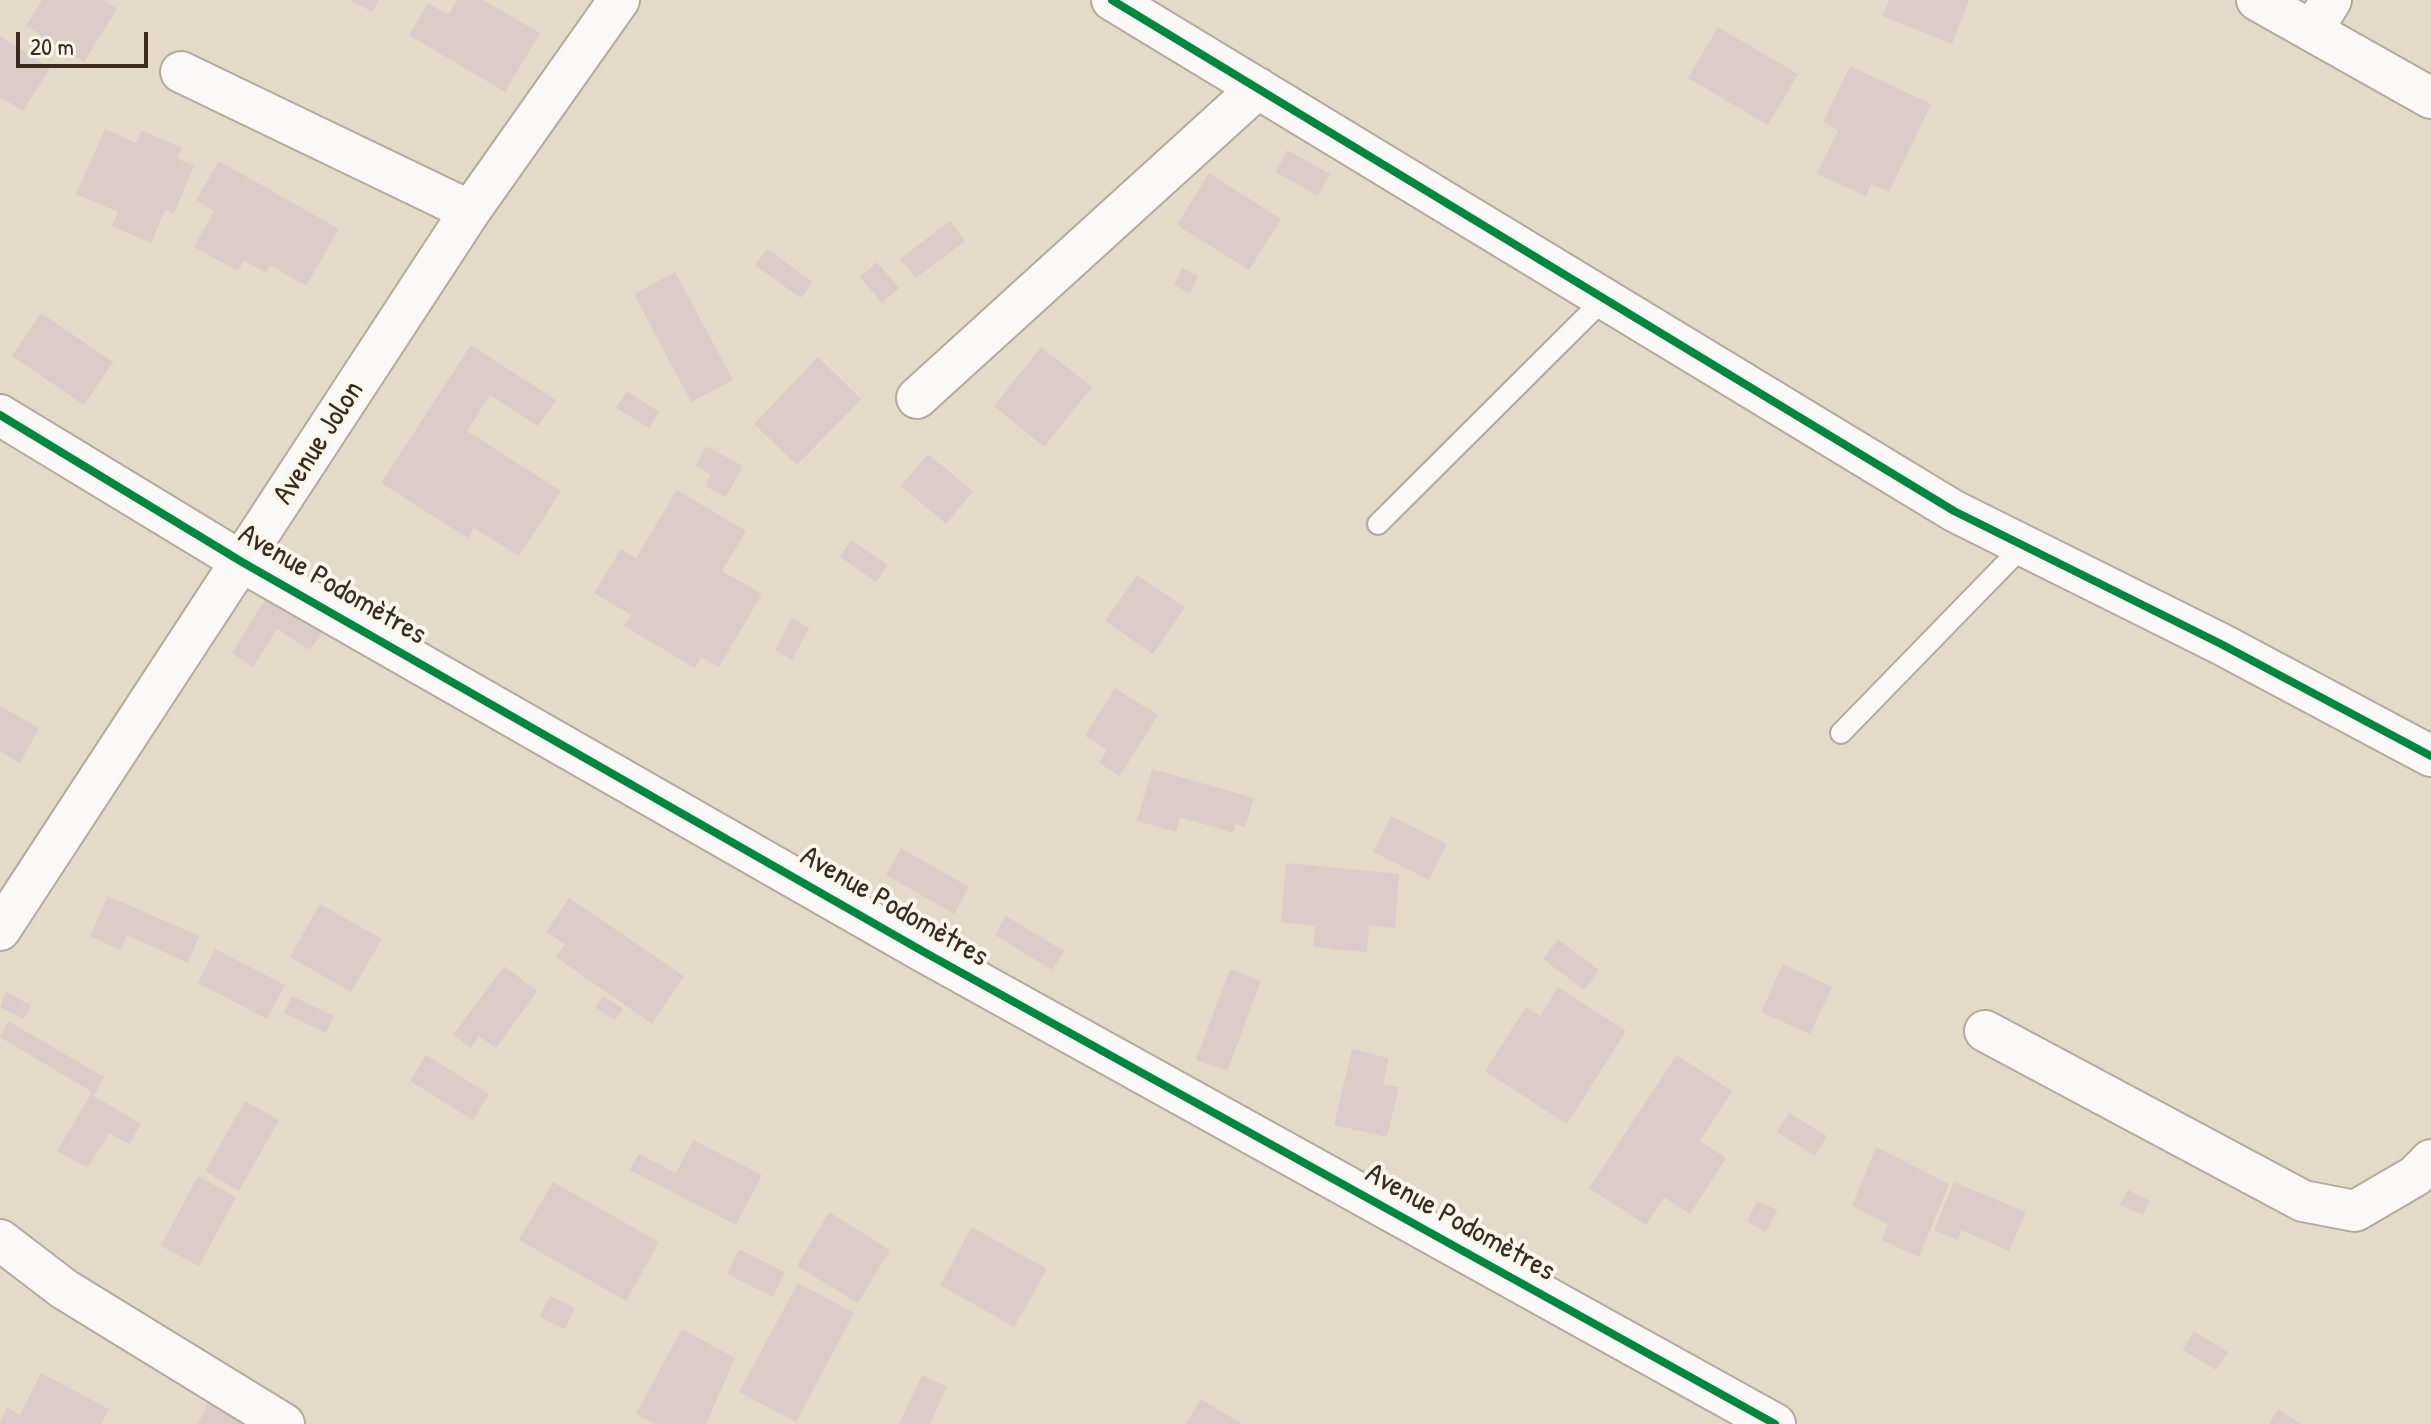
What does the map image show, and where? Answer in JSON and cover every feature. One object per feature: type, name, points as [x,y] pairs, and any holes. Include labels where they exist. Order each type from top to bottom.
[{"type":"street","name":"Avenue Jolon","points":[[0,930],[470,211],[619,0]]},
{"type":"street","points":[[1112,0],[1954,511],[2221,644],[2431,756]]},
{"type":"street","points":[[2257,0],[2322,15],[2431,98]]},
{"type":"street","points":[[181,72],[470,211]]},
{"type":"street","points":[[917,398],[1258,88]]},
{"type":"street","name":"Avenue Podomètres","points":[[0,415],[242,562],[924,952],[1775,1424]]},
{"type":"street","points":[[1985,1031],[2303,1201],[2355,1211],[2415,1176],[2431,1160]]},
{"type":"street","points":[[0,1240],[64,1289],[284,1424]]},
{"type":"lane","points":[[1378,524],[1604,299]]},
{"type":"lane","points":[[1841,733],[2023,546]]},
{"type":"building","points":[[42,0],[103,0],[117,9],[84,62],[26,26]]},
{"type":"building","points":[[350,0],[379,0],[372,12]]},
{"type":"building","points":[[457,0],[483,0],[540,33],[505,92],[409,35],[428,3],[448,15]]},
{"type":"building","points":[[1889,0],[1969,0],[1952,44],[1882,16]]},
{"type":"building","points":[[1718,27],[1798,74],[1768,125],[1688,78]]},
{"type":"building","points":[[0,36],[50,68],[23,111],[0,97]]},
{"type":"building","points":[[1850,66],[1931,104],[1889,192],[1871,184],[1866,196],[1817,174],[1838,130],[1823,122]]},
{"type":"building","points":[[105,129],[136,143],[141,130],[182,148],[177,158],[194,166],[174,213],[165,210],[151,243],[112,226],[118,212],[76,194]]},
{"type":"building","points":[[1287,150],[1330,174],[1318,196],[1276,172]]},
{"type":"building","points":[[219,161],[339,229],[306,286],[270,265],[266,273],[244,260],[238,271],[194,247],[214,211],[196,200]]},
{"type":"building","points":[[1209,173],[1281,219],[1249,270],[1177,225]]},
{"type":"building","points":[[950,221],[965,241],[916,278],[900,259]]},
{"type":"building","points":[[767,249],[813,282],[801,298],[755,265]]},
{"type":"building","points":[[877,262],[899,288],[882,303],[860,277]]},
{"type":"building","points":[[1182,268],[1198,276],[1190,293],[1174,285]]},
{"type":"building","points":[[675,272],[733,380],[691,402],[634,294]]},
{"type":"building","points":[[41,313],[113,362],[84,405],[12,356]]},
{"type":"building","points":[[471,345],[556,400],[538,426],[490,395],[467,431],[561,491],[519,556],[474,528],[468,538],[381,483]]},
{"type":"building","points":[[1041,347],[1092,387],[1044,447],[994,406]]},
{"type":"building","points":[[818,357],[861,399],[797,465],[754,424]]},
{"type":"building","points":[[627,391],[659,412],[649,428],[616,408]]},
{"type":"building","points":[[706,446],[743,466],[726,497],[705,486],[711,475],[696,466]]},
{"type":"building","points":[[928,454],[973,491],[946,524],[901,486]]},
{"type":"building","points":[[677,490],[746,531],[722,571],[762,594],[719,667],[701,657],[695,668],[624,626],[631,615],[594,593],[621,549],[636,558]]},
{"type":"building","points":[[851,540],[888,565],[876,582],[840,557]]},
{"type":"building","points":[[1137,575],[1185,607],[1153,654],[1105,621]]},
{"type":"building","points":[[266,598],[322,632],[310,650],[277,629],[253,667],[232,653]]},
{"type":"building","points":[[792,618],[809,628],[792,660],[775,650]]},
{"type":"building","points":[[1115,688],[1158,715],[1120,776],[1099,763],[1107,750],[1085,736]]},
{"type":"building","points":[[0,706],[39,728],[20,763],[0,751]]},
{"type":"building","points":[[1152,769],[1254,798],[1245,827],[1235,824],[1233,833],[1180,817],[1176,832],[1137,821]]},
{"type":"building","points":[[1391,816],[1447,844],[1429,880],[1373,852]]},
{"type":"building","points":[[901,848],[969,887],[954,914],[886,875]]},
{"type":"building","points":[[1286,863],[1399,874],[1395,928],[1369,925],[1367,952],[1313,947],[1315,926],[1281,922]]},
{"type":"building","points":[[108,896],[199,936],[188,963],[127,935],[120,950],[90,936]]},
{"type":"building","points":[[569,898],[684,976],[652,1024],[556,957],[565,944],[546,932]]},
{"type":"building","points":[[320,904],[382,939],[351,992],[290,957]]},
{"type":"building","points":[[1006,916],[1064,951],[1052,970],[995,935]]},
{"type":"building","points":[[1558,939],[1599,970],[1584,990],[1543,959]]},
{"type":"building","points":[[215,949],[285,985],[267,1019],[198,983]]},
{"type":"building","points":[[1783,964],[1832,987],[1810,1034],[1761,1012]]},
{"type":"building","points":[[504,966],[537,991],[496,1048],[479,1036],[471,1048],[453,1035]]},
{"type":"building","points":[[1230,969],[1261,981],[1227,1071],[1196,1060]]},
{"type":"building","points":[[1558,987],[1626,1031],[1567,1124],[1485,1071],[1526,1007],[1540,1016]]},
{"type":"building","points":[[6,992],[31,1005],[24,1019],[0,1007]]},
{"type":"building","points":[[292,996],[334,1016],[326,1033],[284,1013]]},
{"type":"building","points":[[603,996],[623,1009],[615,1020],[595,1007]]},
{"type":"building","points":[[8,1021],[104,1077],[94,1096],[141,1124],[129,1144],[109,1133],[88,1168],[57,1151],[92,1092],[0,1037]]},
{"type":"building","points":[[1352,1049],[1389,1058],[1383,1084],[1399,1087],[1387,1137],[1334,1125]]},
{"type":"building","points":[[426,1055],[489,1094],[473,1120],[410,1081]]},
{"type":"building","points":[[1677,1055],[1732,1091],[1700,1141],[1726,1158],[1690,1214],[1664,1197],[1646,1225],[1589,1188]]},
{"type":"building","points":[[245,1101],[279,1120],[239,1191],[205,1171]]},
{"type":"building","points":[[1789,1113],[1827,1136],[1815,1156],[1777,1132]]},
{"type":"building","points":[[693,1140],[762,1175],[736,1225],[630,1170],[639,1154],[676,1173]]},
{"type":"building","points":[[1876,1147],[1949,1184],[1919,1257],[1882,1240],[1888,1224],[1852,1206]]},
{"type":"building","points":[[198,1176],[236,1197],[199,1266],[161,1246]]},
{"type":"building","points":[[553,1182],[659,1242],[626,1301],[519,1240]]},
{"type":"building","points":[[1954,1182],[2026,1212],[2009,1251],[1961,1230],[1958,1240],[1934,1230]]},
{"type":"building","points":[[2128,1190],[2150,1201],[2143,1215],[2120,1205]]},
{"type":"building","points":[[1757,1201],[1777,1210],[1766,1232],[1747,1222]]},
{"type":"building","points":[[829,1212],[890,1250],[858,1303],[797,1266]]},
{"type":"building","points":[[972,1227],[1047,1269],[1014,1327],[940,1285]]},
{"type":"building","points":[[739,1249],[785,1272],[773,1297],[727,1274]]},
{"type":"building","points":[[798,1283],[854,1313],[796,1422],[739,1392]]},
{"type":"building","points":[[550,1296],[575,1308],[565,1329],[539,1317]]},
{"type":"building","points":[[682,1329],[735,1358],[706,1424],[655,1424],[636,1414]]},
{"type":"building","points":[[2194,1331],[2228,1352],[2216,1370],[2183,1350]]},
{"type":"building","points":[[41,1373],[109,1409],[101,1424],[0,1424],[7,1407],[20,1415]]},
{"type":"building","points":[[922,1375],[947,1387],[930,1424],[899,1424]]},
{"type":"building","points":[[210,1399],[257,1424],[198,1424]]},
{"type":"building","points":[[1201,1399],[1242,1424],[1186,1424]]},
{"type":"building","points":[[2278,1409],[2301,1424],[2269,1424]]},
{"type":"cycle path","points":[[1112,0],[1954,511],[2221,644],[2431,756]]},
{"type":"cycle path","points":[[0,415],[242,562],[924,952],[1775,1424]]}]
